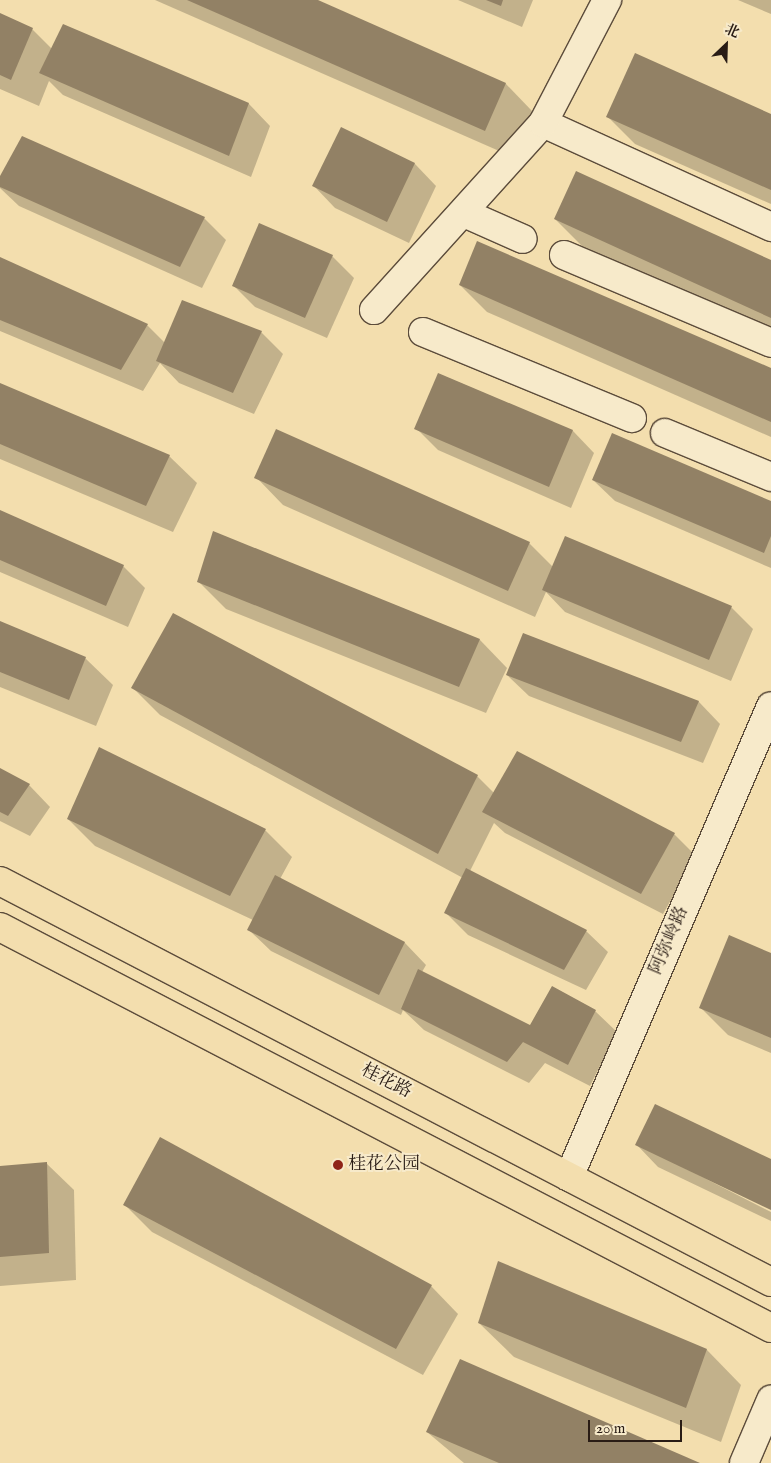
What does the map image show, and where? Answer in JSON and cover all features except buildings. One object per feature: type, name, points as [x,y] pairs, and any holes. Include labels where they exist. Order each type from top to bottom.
[{"type":"main road","name":"桂花路","points":[[0,881],[771,1282]]},
{"type":"main road","points":[[0,927],[771,1328]]},
{"type":"street","points":[[374,310],[464,213],[542,123],[607,0]]},
{"type":"street","points":[[542,123],[771,227]]},
{"type":"street","points":[[464,213],[523,239]]},
{"type":"street","points":[[564,255],[771,343]]},
{"type":"street","points":[[423,332],[632,418]]},
{"type":"street","points":[[665,433],[771,477]]},
{"type":"street","name":"阿弥岭路","points":[[569,1177],[771,706]]},
{"type":"street","points":[[744,1463],[771,1400]]},
{"type":"place","name":"桂花公园","points":[[338,1165]]}]
